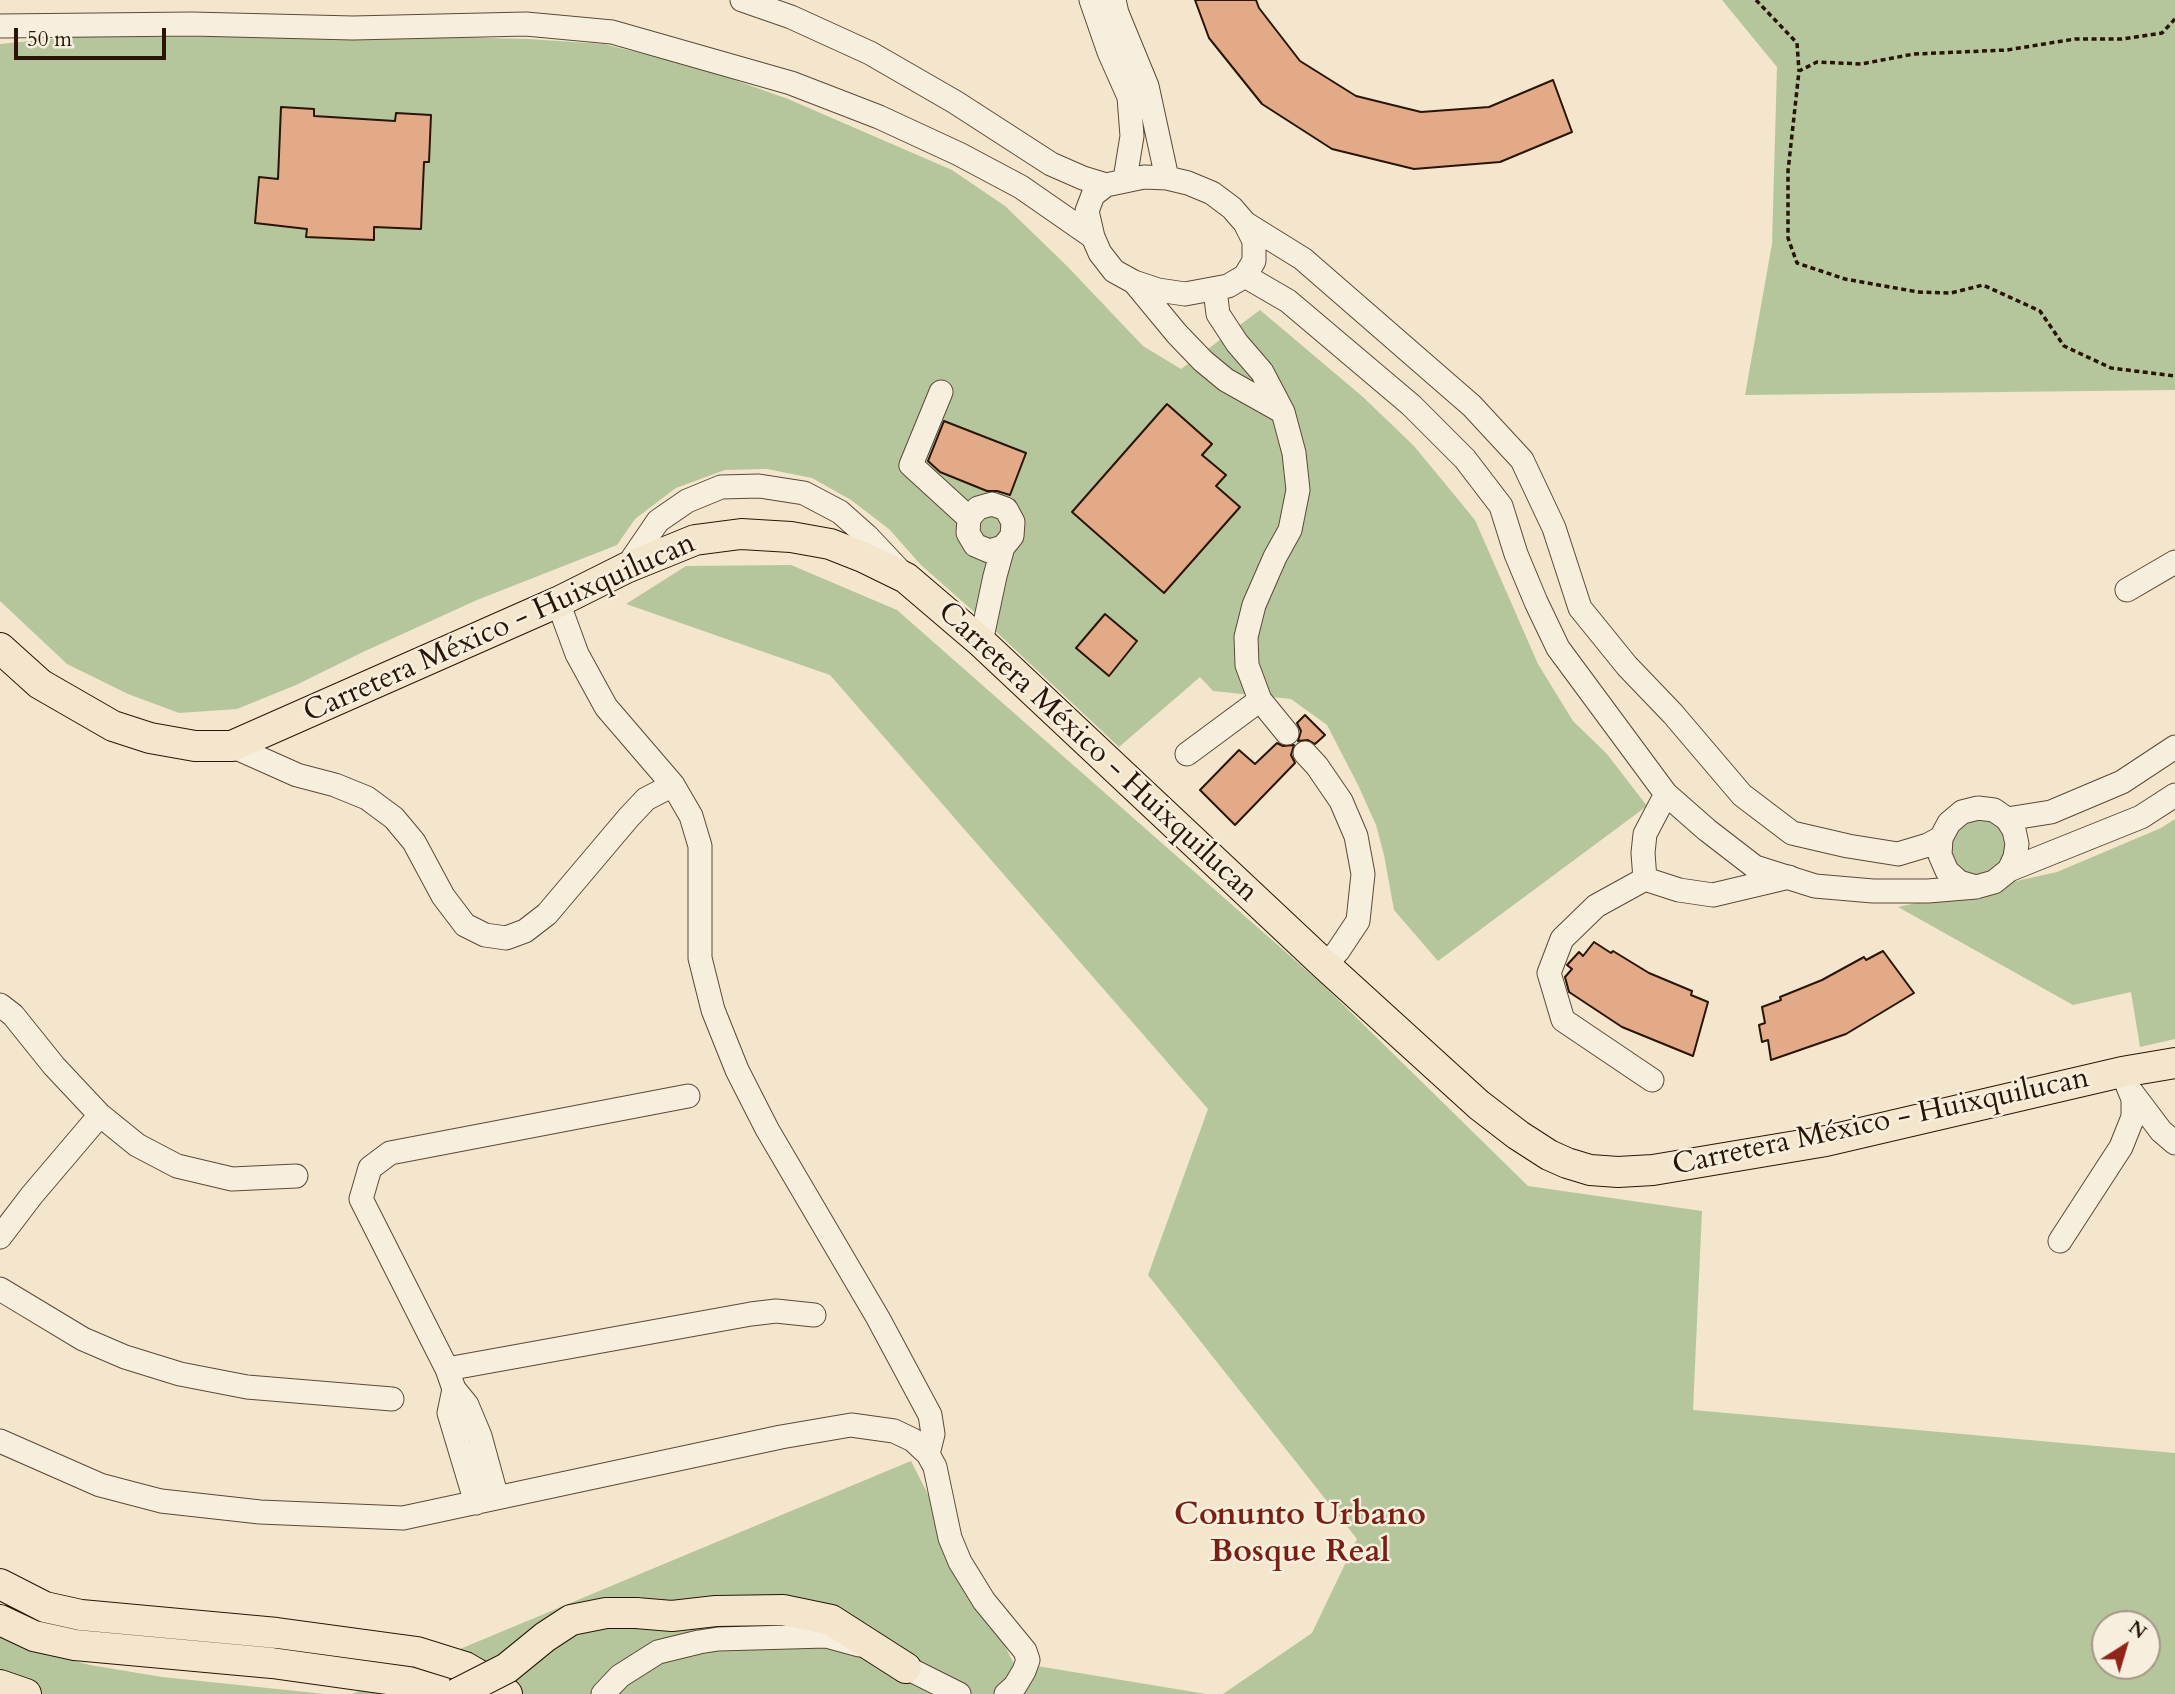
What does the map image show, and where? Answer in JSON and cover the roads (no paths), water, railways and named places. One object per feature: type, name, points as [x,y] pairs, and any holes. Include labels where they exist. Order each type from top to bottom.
[{"type":"main road","name":"Carretera México - Huixquilucan","points":[[0,648],[40,684],[113,726],[150,738],[195,746],[232,746],[626,568],[695,540],[741,534],[791,537],[830,544],[906,578],[981,642],[1325,965],[1479,1105],[1549,1155],[1590,1170],[1653,1170],[1826,1141],[2125,1080],[2175,1063]]},
{"type":"main road","points":[[0,1584],[45,1607],[81,1615],[277,1633],[417,1652],[465,1667],[507,1694]]},
{"type":"main road","points":[[456,1694],[508,1668],[545,1637],[571,1620],[606,1613],[672,1616],[716,1611],[783,1610],[831,1620],[906,1668]]},
{"type":"main road","points":[[0,1620],[34,1636],[75,1645],[272,1663],[409,1682],[448,1694]]},
{"type":"main road","points":[[0,1685],[26,1694]]},
{"type":"street","points":[[742,0],[791,17],[870,53],[955,102],[1051,164],[1083,178],[1115,182],[1143,177],[1167,178],[1212,193],[1232,208],[1245,223],[1254,241],[1254,261],[1245,276],[1228,286],[1185,294],[1158,290],[1134,282],[1114,271],[1100,253],[1087,211],[1093,195],[1115,182],[1132,136],[1129,97],[1109,52],[1091,0]]},
{"type":"street","points":[[1114,0],[1147,86],[1167,178]]},
{"type":"street","points":[[0,26],[192,24],[353,28],[526,24],[612,32],[791,83],[879,117],[959,154],[1021,187],[1093,237]]},
{"type":"street","points":[[1245,223],[1303,259],[1472,406],[1522,460],[1555,528],[1580,608],[1627,666],[1673,714],[1742,795],[1792,833],[1847,846],[1898,853],[1928,845],[1941,838]]},
{"type":"street","points":[[1245,276],[1288,301],[1411,404],[1465,460],[1501,506],[1516,554],[1558,648],[1666,794],[1755,867],[1815,886],[1873,891],[1928,891],[1976,887],[1994,882],[2009,870],[2141,817],[2175,795]]},
{"type":"street","points":[[1134,282],[1203,361],[1226,380],[1283,412]]},
{"type":"street","points":[[1215,290],[1218,314],[1237,343],[1262,372],[1283,412],[1294,453],[1298,490],[1290,530],[1254,606],[1246,637],[1247,665],[1260,701],[1287,733]]},
{"type":"street","points":[[942,391],[911,465],[969,518]]},
{"type":"street","points":[[626,568],[658,522],[687,501],[721,487],[759,486],[804,493],[840,512],[867,536],[906,578]]},
{"type":"street","points":[[981,642],[1003,547],[1012,536],[1013,522],[1006,509],[992,504],[978,508],[969,518],[968,533],[975,545],[989,551],[1003,547]]},
{"type":"street","points":[[2127,590],[2175,562]]},
{"type":"street","points":[[558,601],[577,653],[606,707],[673,785],[691,816],[701,846],[699,958],[713,1010],[737,1070],[767,1129],[878,1318],[930,1415],[933,1434],[928,1454]]},
{"type":"street","points":[[1187,754],[1260,701]]},
{"type":"street","points":[[232,746],[297,775],[335,785],[367,798],[394,818],[414,842],[443,896],[465,925],[485,935],[506,938],[525,930],[547,914],[646,799],[673,785]]},
{"type":"street","points":[[2007,819],[2051,812],[2122,782],[2175,747]]},
{"type":"street","points":[[1305,753],[1341,801],[1356,836],[1363,874],[1357,921],[1338,951],[1325,965]]},
{"type":"street","points":[[1645,879],[1643,853],[1646,834],[1666,794]]},
{"type":"street","points":[[1976,887],[1959,882],[1947,871],[1940,855],[1941,838],[1949,823],[1962,813],[1978,808],[1994,810],[2007,819],[2014,830],[2017,844],[2009,870]]},
{"type":"street","points":[[1652,1080],[1563,1020],[1549,974],[1562,939],[1596,906],[1645,879],[1679,890],[1713,894],[1789,877]]},
{"type":"street","points":[[0,1006],[13,1015],[54,1066],[100,1115],[137,1145],[177,1166],[232,1179],[296,1176]]},
{"type":"street","points":[[2125,1080],[2161,1131],[2175,1143]]},
{"type":"street","points":[[2060,1241],[2121,1147],[2133,1117],[2133,1099],[2125,1080]]},
{"type":"street","points":[[486,1501],[480,1436],[467,1405],[450,1379],[361,1199],[370,1168],[390,1153],[688,1096]]},
{"type":"street","points":[[0,1237],[100,1115]]},
{"type":"street","points":[[0,1289],[83,1339],[125,1357],[180,1374],[247,1387],[392,1399]]},
{"type":"street","points":[[450,1379],[751,1314],[776,1311],[814,1315]]},
{"type":"street","points":[[0,1441],[100,1485],[161,1501],[260,1512],[403,1518],[851,1425],[894,1431],[913,1440],[928,1454],[936,1467],[950,1538],[960,1562],[984,1601],[1025,1651],[1028,1660],[1015,1686],[1006,1694]]},
{"type":"street","points":[[603,1694],[620,1676],[658,1652],[718,1639],[826,1636],[866,1647],[959,1694]]},
{"type":"district","name":"Conunto Urbano Bosque Real","points":[[1300,1536]]}]
